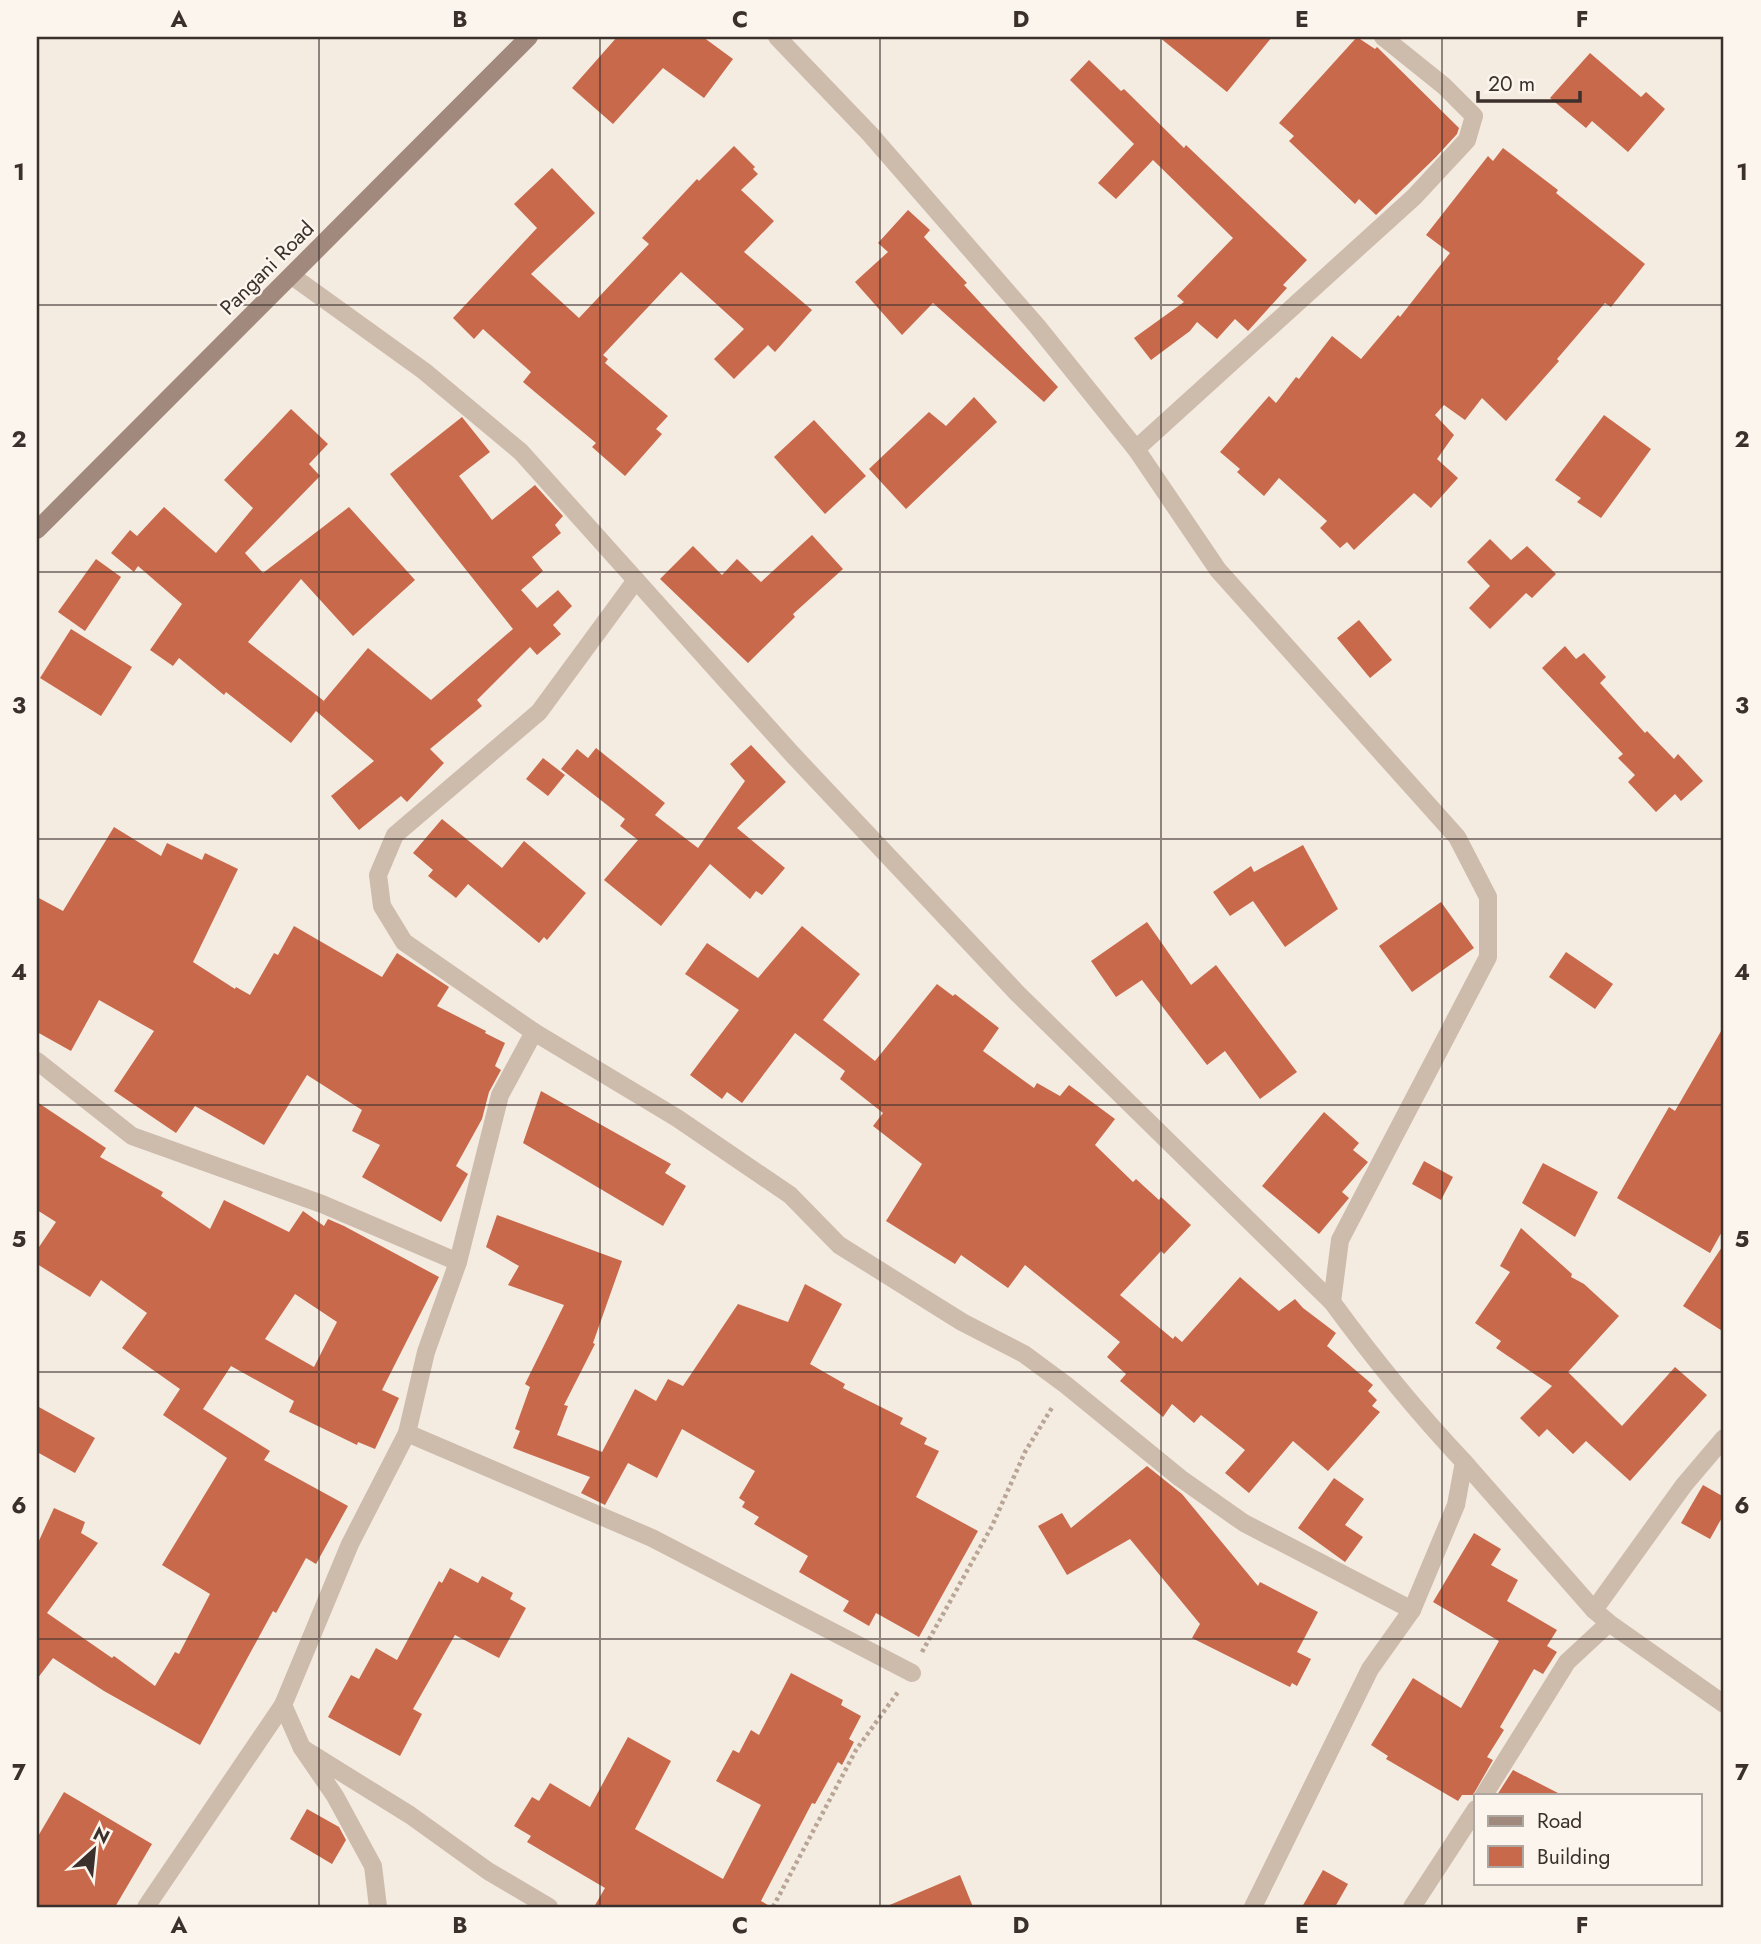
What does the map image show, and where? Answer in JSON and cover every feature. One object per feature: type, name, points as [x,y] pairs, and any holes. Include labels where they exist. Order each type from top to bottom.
[{"type":"main road","name":"Pangani Road","points":[[37,530],[529,37]]},
{"type":"street","points":[[777,37],[870,134],[1020,306],[1136,449],[1218,570],[1457,837],[1488,897],[1488,957],[1340,1240],[1332,1302]]},
{"type":"street","points":[[1136,449],[1414,197],[1467,140],[1474,116],[1444,86],[1383,37]]},
{"type":"street","points":[[292,276],[424,371],[521,452],[793,755],[1018,994],[1332,1302],[1373,1358],[1594,1609],[1609,1623],[1724,1704]]},
{"type":"street","points":[[636,580],[539,712],[395,835],[378,875],[382,906],[404,942],[534,1032],[677,1118],[790,1195],[839,1245],[962,1322],[1024,1354],[1180,1478],[1244,1523],[1412,1610]]},
{"type":"street","points":[[146,1907],[283,1706],[350,1544],[407,1433],[426,1352],[458,1262],[500,1094],[534,1032]]},
{"type":"street","points":[[37,1061],[132,1136],[322,1204],[458,1262]]},
{"type":"street","points":[[407,1433],[652,1538],[912,1673]]},
{"type":"street","points":[[1594,1609],[1684,1485],[1724,1438]]},
{"type":"street","points":[[1253,1907],[1370,1669],[1412,1610],[1456,1504],[1464,1462]]},
{"type":"street","points":[[1485,1794],[1567,1662],[1609,1623]]},
{"type":"street","points":[[283,1706],[302,1748],[335,1796],[373,1866],[378,1907]]},
{"type":"street","points":[[302,1748],[367,1787],[488,1871],[549,1907]]},
{"type":"street","points":[[1412,1907],[1474,1812]]},
{"type":"building","points":[[617,37],[703,37],[733,59],[704,98],[663,68],[613,124],[572,88]]},
{"type":"building","points":[[1159,37],[1272,37],[1227,92]]},
{"type":"building","points":[[1357,37],[1375,49],[1377,47],[1459,128],[1457,134],[1436,157],[1376,215],[1359,199],[1355,204],[1289,141],[1294,136],[1279,123]]},
{"type":"building","points":[[1590,53],[1641,97],[1646,92],[1665,109],[1628,152],[1592,121],[1586,128],[1550,98]]},
{"type":"building","points":[[1089,60],[1121,91],[1124,89],[1184,148],[1186,145],[1307,260],[1283,285],[1287,288],[1248,331],[1235,319],[1217,339],[1197,322],[1190,331],[1151,360],[1134,338],[1184,302],[1177,296],[1233,238],[1153,160],[1116,199],[1098,183],[1134,144],[1070,80]]},
{"type":"building","points":[[734,146],[755,167],[753,169],[758,174],[741,190],[774,221],[744,252],[812,310],[775,352],[768,345],[734,379],[714,359],[744,329],[681,272],[603,355],[608,359],[605,363],[668,416],[656,429],[662,434],[625,476],[592,447],[596,443],[523,382],[531,372],[483,329],[474,339],[453,318],[537,228],[514,204],[552,168],[595,213],[531,274],[579,318],[649,244],[642,238],[697,179],[699,181]]},
{"type":"building","points":[[1503,148],[1558,190],[1556,193],[1645,264],[1611,307],[1605,303],[1506,421],[1482,398],[1465,420],[1444,405],[1435,415],[1454,435],[1437,459],[1458,478],[1431,508],[1414,493],[1354,550],[1347,542],[1340,548],[1320,528],[1327,521],[1279,478],[1264,496],[1237,472],[1240,469],[1220,452],[1269,396],[1276,403],[1296,377],[1299,379],[1332,336],[1361,359],[1398,315],[1400,317],[1450,253],[1426,235],[1488,156],[1493,161]]},
{"type":"building","points":[[908,210],[930,230],[924,237],[967,283],[964,285],[1058,387],[1044,402],[933,303],[902,335],[855,282],[888,252],[878,243]]},
{"type":"building","points":[[974,397],[997,422],[906,509],[869,469],[929,412],[946,426]]},
{"type":"building","points":[[291,409],[328,444],[309,464],[320,476],[245,553],[263,573],[349,507],[415,580],[353,636],[301,579],[248,642],[324,701],[368,648],[431,700],[513,629],[390,474],[462,417],[490,452],[459,476],[492,520],[535,485],[563,516],[555,525],[561,533],[532,557],[543,571],[521,590],[537,608],[558,590],[572,606],[553,625],[561,634],[537,655],[530,647],[477,700],[482,706],[430,749],[444,763],[407,802],[401,796],[359,830],[331,796],[374,761],[316,711],[291,743],[226,692],[224,695],[179,658],[173,666],[150,650],[182,604],[138,566],[134,572],[111,553],[130,530],[137,536],[164,507],[216,553],[253,508],[224,480]]},
{"type":"building","points":[[1604,415],[1651,449],[1601,518],[1577,502],[1581,498],[1555,480]]},
{"type":"building","points":[[814,420],[866,476],[825,514],[774,457]]},
{"type":"building","points":[[812,535],[843,569],[793,614],[795,617],[748,663],[660,579],[693,546],[722,575],[737,559],[761,582]]},
{"type":"building","points":[[1490,539],[1511,560],[1527,546],[1556,574],[1532,598],[1526,593],[1490,629],[1469,608],[1490,586],[1467,562]]},
{"type":"building","points":[[96,559],[121,577],[85,631],[58,612]]},
{"type":"building","points":[[1359,620],[1392,660],[1370,678],[1337,638]]},
{"type":"building","points":[[71,629],[132,667],[101,716],[40,678]]},
{"type":"building","points":[[1565,646],[1576,659],[1584,653],[1606,677],[1600,683],[1645,733],[1647,731],[1674,759],[1678,754],[1703,781],[1681,801],[1675,794],[1656,812],[1628,782],[1635,775],[1618,758],[1623,754],[1542,668]]},
{"type":"building","points":[[751,745],[786,782],[737,828],[785,868],[762,895],[756,891],[750,899],[710,864],[661,926],[604,880],[638,840],[620,826],[625,819],[561,769],[577,749],[588,758],[596,748],[665,803],[655,815],[698,848],[745,781],[730,764]]},
{"type":"building","points":[[543,758],[565,775],[548,796],[526,779]]},
{"type":"building","points":[[442,819],[502,868],[524,841],[586,893],[547,940],[544,937],[539,943],[468,884],[456,898],[428,876],[433,870],[413,853]]},
{"type":"building","points":[[114,827],[161,856],[167,843],[202,860],[205,853],[238,869],[193,962],[235,989],[236,987],[250,995],[274,953],[278,955],[294,926],[382,977],[397,953],[449,987],[437,1006],[505,1043],[495,1066],[501,1070],[489,1092],[482,1119],[456,1166],[468,1174],[441,1222],[362,1177],[380,1145],[352,1131],[362,1110],[307,1075],[264,1145],[195,1106],[176,1133],[114,1091],[154,1031],[99,1000],[71,1051],[37,1032],[37,897],[63,911]]},
{"type":"building","points":[[1303,845],[1338,909],[1285,947],[1253,901],[1230,916],[1213,892],[1251,866],[1254,872]]},
{"type":"building","points":[[1441,902],[1474,948],[1412,992],[1379,946]]},
{"type":"building","points":[[1147,922],[1191,985],[1216,965],[1297,1072],[1260,1099],[1225,1051],[1207,1065],[1142,980],[1116,997],[1091,961]]},
{"type":"building","points":[[802,926],[860,974],[823,1020],[875,1061],[937,984],[953,996],[955,994],[999,1028],[983,1051],[1034,1088],[1037,1083],[1060,1096],[1069,1085],[1115,1119],[1095,1145],[1133,1182],[1136,1179],[1159,1200],[1161,1197],[1191,1225],[1164,1254],[1161,1251],[1120,1295],[1173,1339],[1175,1336],[1182,1342],[1240,1277],[1279,1311],[1295,1299],[1336,1333],[1327,1346],[1373,1385],[1368,1391],[1377,1400],[1372,1406],[1380,1412],[1328,1471],[1293,1441],[1249,1493],[1225,1473],[1245,1450],[1201,1415],[1194,1423],[1172,1404],[1163,1417],[1120,1381],[1126,1374],[1107,1357],[1120,1342],[1025,1265],[1008,1288],[961,1255],[955,1264],[886,1221],[922,1164],[873,1126],[883,1113],[840,1079],[845,1071],[795,1033],[742,1103],[727,1092],[722,1099],[690,1075],[739,1010],[685,974],[707,943],[758,978]]},
{"type":"building","points":[[1566,952],[1613,984],[1595,1009],[1549,977]]},
{"type":"building","points":[[1724,1026],[1724,1228],[1710,1253],[1617,1198],[1669,1107],[1675,1111]]},
{"type":"building","points":[[541,1091],[671,1164],[665,1173],[686,1186],[663,1226],[523,1143]]},
{"type":"building","points":[[37,1102],[106,1148],[100,1157],[163,1192],[161,1196],[210,1229],[224,1200],[289,1232],[303,1211],[324,1226],[328,1219],[344,1226],[439,1277],[382,1390],[399,1398],[375,1449],[358,1442],[357,1445],[289,1412],[294,1401],[231,1366],[203,1409],[270,1451],[264,1460],[348,1506],[316,1564],[306,1558],[276,1613],[273,1611],[200,1745],[104,1691],[53,1658],[37,1679],[37,1545],[54,1508],[85,1522],[81,1533],[98,1543],[47,1613],[155,1686],[175,1652],[179,1654],[210,1594],[162,1565],[227,1458],[163,1415],[180,1389],[122,1348],[147,1313],[101,1280],[90,1297],[37,1264],[37,1250],[56,1222],[37,1210]],"holes":[[[295,1294],[337,1322],[314,1367],[265,1339]]]},
{"type":"building","points":[[1324,1112],[1359,1143],[1353,1150],[1368,1162],[1342,1192],[1349,1198],[1319,1234],[1262,1186]]},
{"type":"building","points":[[1424,1161],[1453,1177],[1441,1200],[1412,1184]]},
{"type":"building","points":[[1543,1163],[1598,1192],[1575,1237],[1522,1203]]},
{"type":"building","points":[[497,1215],[622,1261],[593,1343],[595,1344],[564,1405],[568,1406],[557,1435],[602,1452],[635,1389],[656,1401],[668,1379],[683,1386],[738,1304],[788,1322],[805,1284],[842,1304],[810,1364],[845,1384],[843,1388],[903,1418],[900,1424],[927,1438],[924,1444],[939,1451],[916,1497],[978,1531],[919,1637],[876,1613],[869,1626],[843,1611],[849,1601],[799,1572],[808,1556],[754,1524],[759,1517],[742,1507],[745,1502],[739,1498],[755,1471],[682,1429],[657,1478],[628,1463],[605,1505],[581,1493],[590,1477],[513,1448],[520,1431],[515,1429],[530,1387],[525,1384],[564,1305],[508,1285],[519,1266],[486,1247]]},
{"type":"building","points":[[1521,1228],[1572,1274],[1571,1277],[1584,1284],[1619,1316],[1568,1372],[1622,1426],[1675,1367],[1707,1395],[1630,1481],[1586,1441],[1573,1454],[1547,1429],[1539,1437],[1520,1418],[1552,1386],[1496,1348],[1501,1341],[1475,1323],[1510,1272],[1500,1266]]},
{"type":"building","points":[[1724,1244],[1724,1332],[1683,1306]]},
{"type":"building","points":[[37,1406],[95,1438],[75,1473],[37,1452]]},
{"type":"building","points":[[1147,1466],[1182,1494],[1258,1586],[1260,1582],[1318,1612],[1297,1652],[1311,1659],[1297,1686],[1292,1683],[1290,1687],[1192,1638],[1200,1624],[1130,1539],[1067,1575],[1038,1526],[1062,1513],[1071,1528]]},
{"type":"building","points":[[1334,1478],[1364,1499],[1345,1525],[1363,1537],[1345,1562],[1298,1528]]},
{"type":"building","points":[[1703,1485],[1724,1497],[1724,1514],[1710,1539],[1681,1523]]},
{"type":"building","points":[[1474,1533],[1501,1549],[1491,1565],[1518,1580],[1507,1601],[1557,1630],[1547,1646],[1557,1652],[1543,1674],[1534,1669],[1500,1727],[1504,1730],[1487,1757],[1493,1760],[1473,1795],[1462,1795],[1458,1801],[1386,1759],[1388,1756],[1371,1745],[1413,1678],[1461,1708],[1499,1641],[1433,1602]]},
{"type":"building","points":[[450,1568],[478,1583],[482,1576],[513,1593],[510,1599],[526,1608],[499,1658],[455,1635],[413,1709],[422,1714],[400,1756],[328,1717],[351,1675],[359,1679],[376,1648],[397,1660],[439,1581],[442,1583]]},
{"type":"building","points":[[791,1673],[843,1700],[841,1705],[861,1716],[849,1739],[854,1742],[842,1765],[838,1762],[815,1804],[812,1803],[761,1901],[771,1907],[594,1907],[605,1888],[527,1842],[531,1836],[514,1826],[532,1797],[539,1801],[550,1783],[590,1807],[628,1737],[671,1761],[635,1829],[723,1879],[761,1805],[716,1781],[733,1750],[739,1753],[751,1730],[759,1735]]},
{"type":"building","points":[[1513,1770],[1560,1794],[1498,1794]]},
{"type":"building","points":[[64,1792],[152,1844],[115,1907],[37,1907],[37,1838]]},
{"type":"building","points":[[307,1809],[339,1827],[346,1840],[332,1864],[290,1839]]},
{"type":"building","points":[[1323,1870],[1348,1884],[1335,1907],[1302,1907]]},
{"type":"building","points":[[960,1875],[973,1907],[885,1907]]}]
